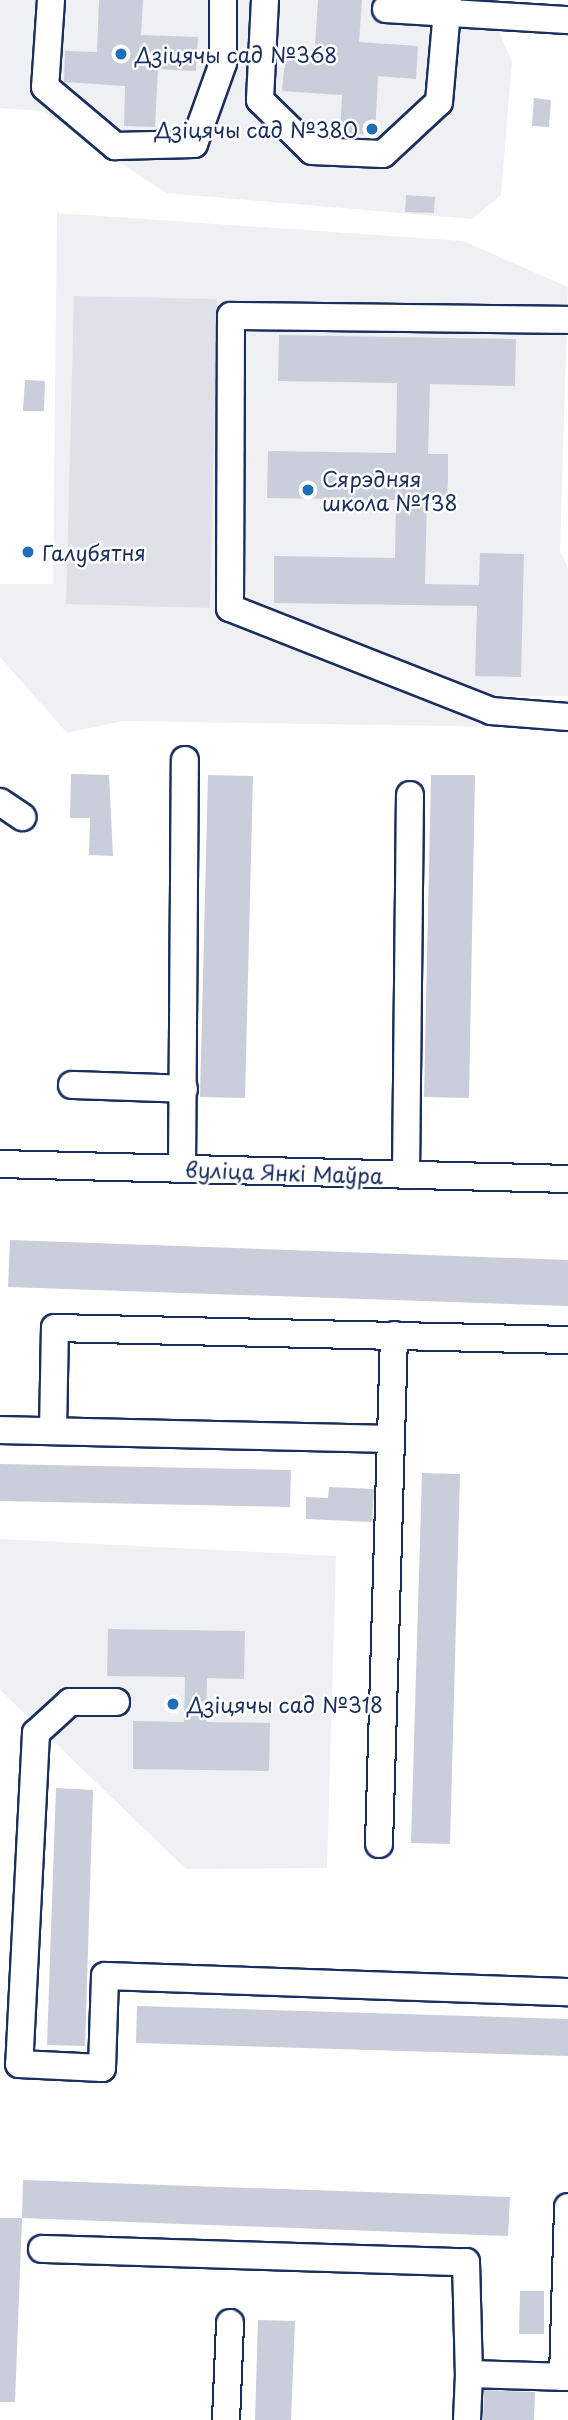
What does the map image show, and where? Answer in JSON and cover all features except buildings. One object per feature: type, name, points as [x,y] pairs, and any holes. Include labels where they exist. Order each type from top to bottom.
[{"type":"street","points":[[51,0],[45,87],[115,146],[194,144],[223,63],[223,0]]},
{"type":"street","points":[[265,0],[260,100],[312,151],[383,154],[439,102],[448,6]]},
{"type":"street","points":[[386,9],[448,6],[568,20]]},
{"type":"street","points":[[568,320],[231,316],[230,608],[491,710],[568,717]]},
{"type":"street","points":[[182,1169],[185,760]]},
{"type":"street","points":[[405,1175],[410,795]]},
{"type":"street","points":[[72,1085],[184,1089]]},
{"type":"street","name":"вуліца Янкі Маўра","points":[[0,1164],[568,1179]]},
{"type":"street","points":[[53,1431],[55,1328],[568,1340]]},
{"type":"street","points":[[379,1844],[394,1335]]},
{"type":"street","points":[[0,1430],[390,1439]]},
{"type":"street","points":[[116,1702],[70,1702],[36,1733],[19,2064],[102,2068],[105,1976],[568,1992]]},
{"type":"street","points":[[469,2374],[566,2377],[568,2207]]},
{"type":"street","points":[[42,2249],[466,2262],[469,2374],[467,2420]]},
{"type":"street","points":[[226,2420],[230,2323]]},
{"type":"shaded area","points":[[0,0],[486,0],[512,62],[501,195],[472,219],[166,193],[42,111],[0,108]]},
{"type":"shaded area","name":"Сярэдняя школа №138","points":[[57,213],[463,241],[568,287],[560,551],[568,568],[568,696],[508,696],[506,727],[123,721],[67,733],[0,657],[0,584],[53,584]]},
{"type":"shaded area","points":[[74,296],[217,299],[210,608],[66,604]]},
{"type":"shaded area","name":"Дзіцячы сад №318","points":[[0,1539],[336,1556],[327,1868],[186,1869],[0,1690]]},
{"type":"place","name":"Дзіцячы сад №368","points":[[121,54]]},
{"type":"place","name":"Дзіцячы сад №380","points":[[372,129]]},
{"type":"place","name":"Сярэдняя школа №138","points":[[308,490]]},
{"type":"place","name":"Галубятня","points":[[28,552]]},
{"type":"place","name":"Дзіцячы сад №318","points":[[173,1704]]}]
